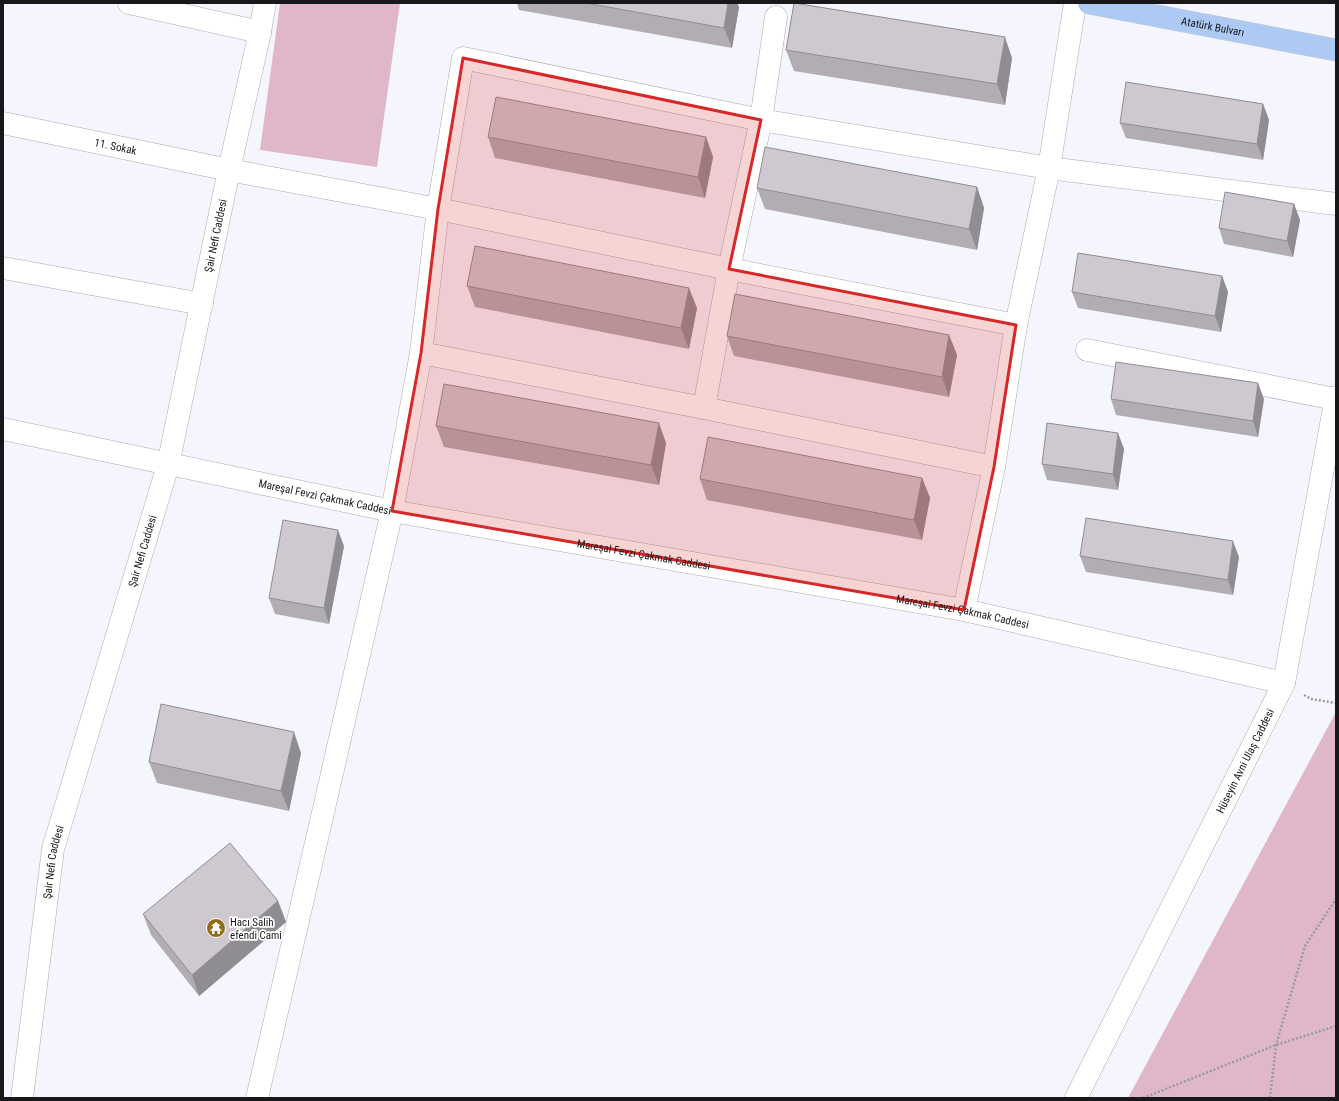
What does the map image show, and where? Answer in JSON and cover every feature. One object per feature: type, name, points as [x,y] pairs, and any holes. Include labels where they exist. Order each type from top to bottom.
[{"type":"main road","name":"Atatürk Bulvarı","points":[[1089,3],[1336,50]]},
{"type":"street","points":[[129,3],[260,32]]},
{"type":"street","name":"Şair Nefi Caddesi","points":[[22,1098],[53,849],[168,465],[265,3]]},
{"type":"street","points":[[964,610],[994,467],[1016,325],[1049,168],[1075,3]]},
{"type":"street","points":[[704,408],[729,269],[762,120],[776,17]]},
{"type":"street","points":[[257,1098],[392,511],[421,353],[438,209],[464,58],[762,120],[1049,168],[1336,204]]},
{"type":"street","name":"11. Sokak","points":[[3,123],[229,170],[438,209],[729,269],[1016,325]]},
{"type":"street","points":[[3,268],[202,304]]},
{"type":"street","points":[[1087,350],[1336,398]]},
{"type":"street","points":[[421,353],[704,408],[994,467]]},
{"type":"street","name":"Hüseyin Avni Ulaş Caddesi","points":[[1076,1098],[1284,683],[1336,398]]},
{"type":"street","name":"Mareşal Fevzi Çakmak Caddesi","points":[[3,429],[392,511],[964,610],[1284,683]]},
{"type":"path","points":[[1284,683],[1311,699],[1336,704]]},
{"type":"path","points":[[1270,1098],[1276,1045],[1305,946],[1336,899]]},
{"type":"path","points":[[1143,1098],[1276,1045],[1336,1026]]},
{"type":"highlighted area","points":[[463,58],[761,120],[729,269],[1016,325],[994,467],[964,610],[392,511],[421,353],[438,209]]},
{"type":"shaded area","points":[[280,3],[400,3],[377,167],[260,150]]},
{"type":"shaded area","points":[[1336,712],[1336,1098],[1128,1098]]},
{"type":"building","points":[[586,3],[728,3],[724,28]]},
{"type":"building","points":[[794,3],[1005,37],[997,84],[786,50]]},
{"type":"building","points":[[1126,82],[1263,104],[1257,144],[1120,123]]},
{"type":"building","points":[[496,97],[706,137],[698,177],[488,137]]},
{"type":"building","points":[[765,147],[977,187],[969,229],[757,188]]},
{"type":"building","points":[[1225,192],[1294,204],[1287,241],[1219,228]]},
{"type":"building","points":[[475,246],[689,288],[681,328],[467,286]]},
{"type":"building","points":[[1078,253],[1222,276],[1215,316],[1072,292]]},
{"type":"building","points":[[735,294],[949,335],[942,377],[727,336]]},
{"type":"building","points":[[1116,362],[1258,383],[1253,421],[1111,399]]},
{"type":"building","points":[[444,384],[659,423],[651,465],[436,426]]},
{"type":"building","points":[[1047,423],[1118,433],[1113,474],[1042,464]]},
{"type":"building","points":[[708,437],[922,478],[914,520],[700,479]]},
{"type":"building","points":[[1086,518],[1233,541],[1228,580],[1080,556]]},
{"type":"building","points":[[283,520],[338,530],[324,608],[269,598]]},
{"type":"building","points":[[161,704],[294,732],[281,791],[149,762]]},
{"type":"building","points":[[230,843],[278,901],[192,975],[143,914]]},
{"type":"place","name":"Hacı Salih efendi Cami","points":[[216,928]]}]
